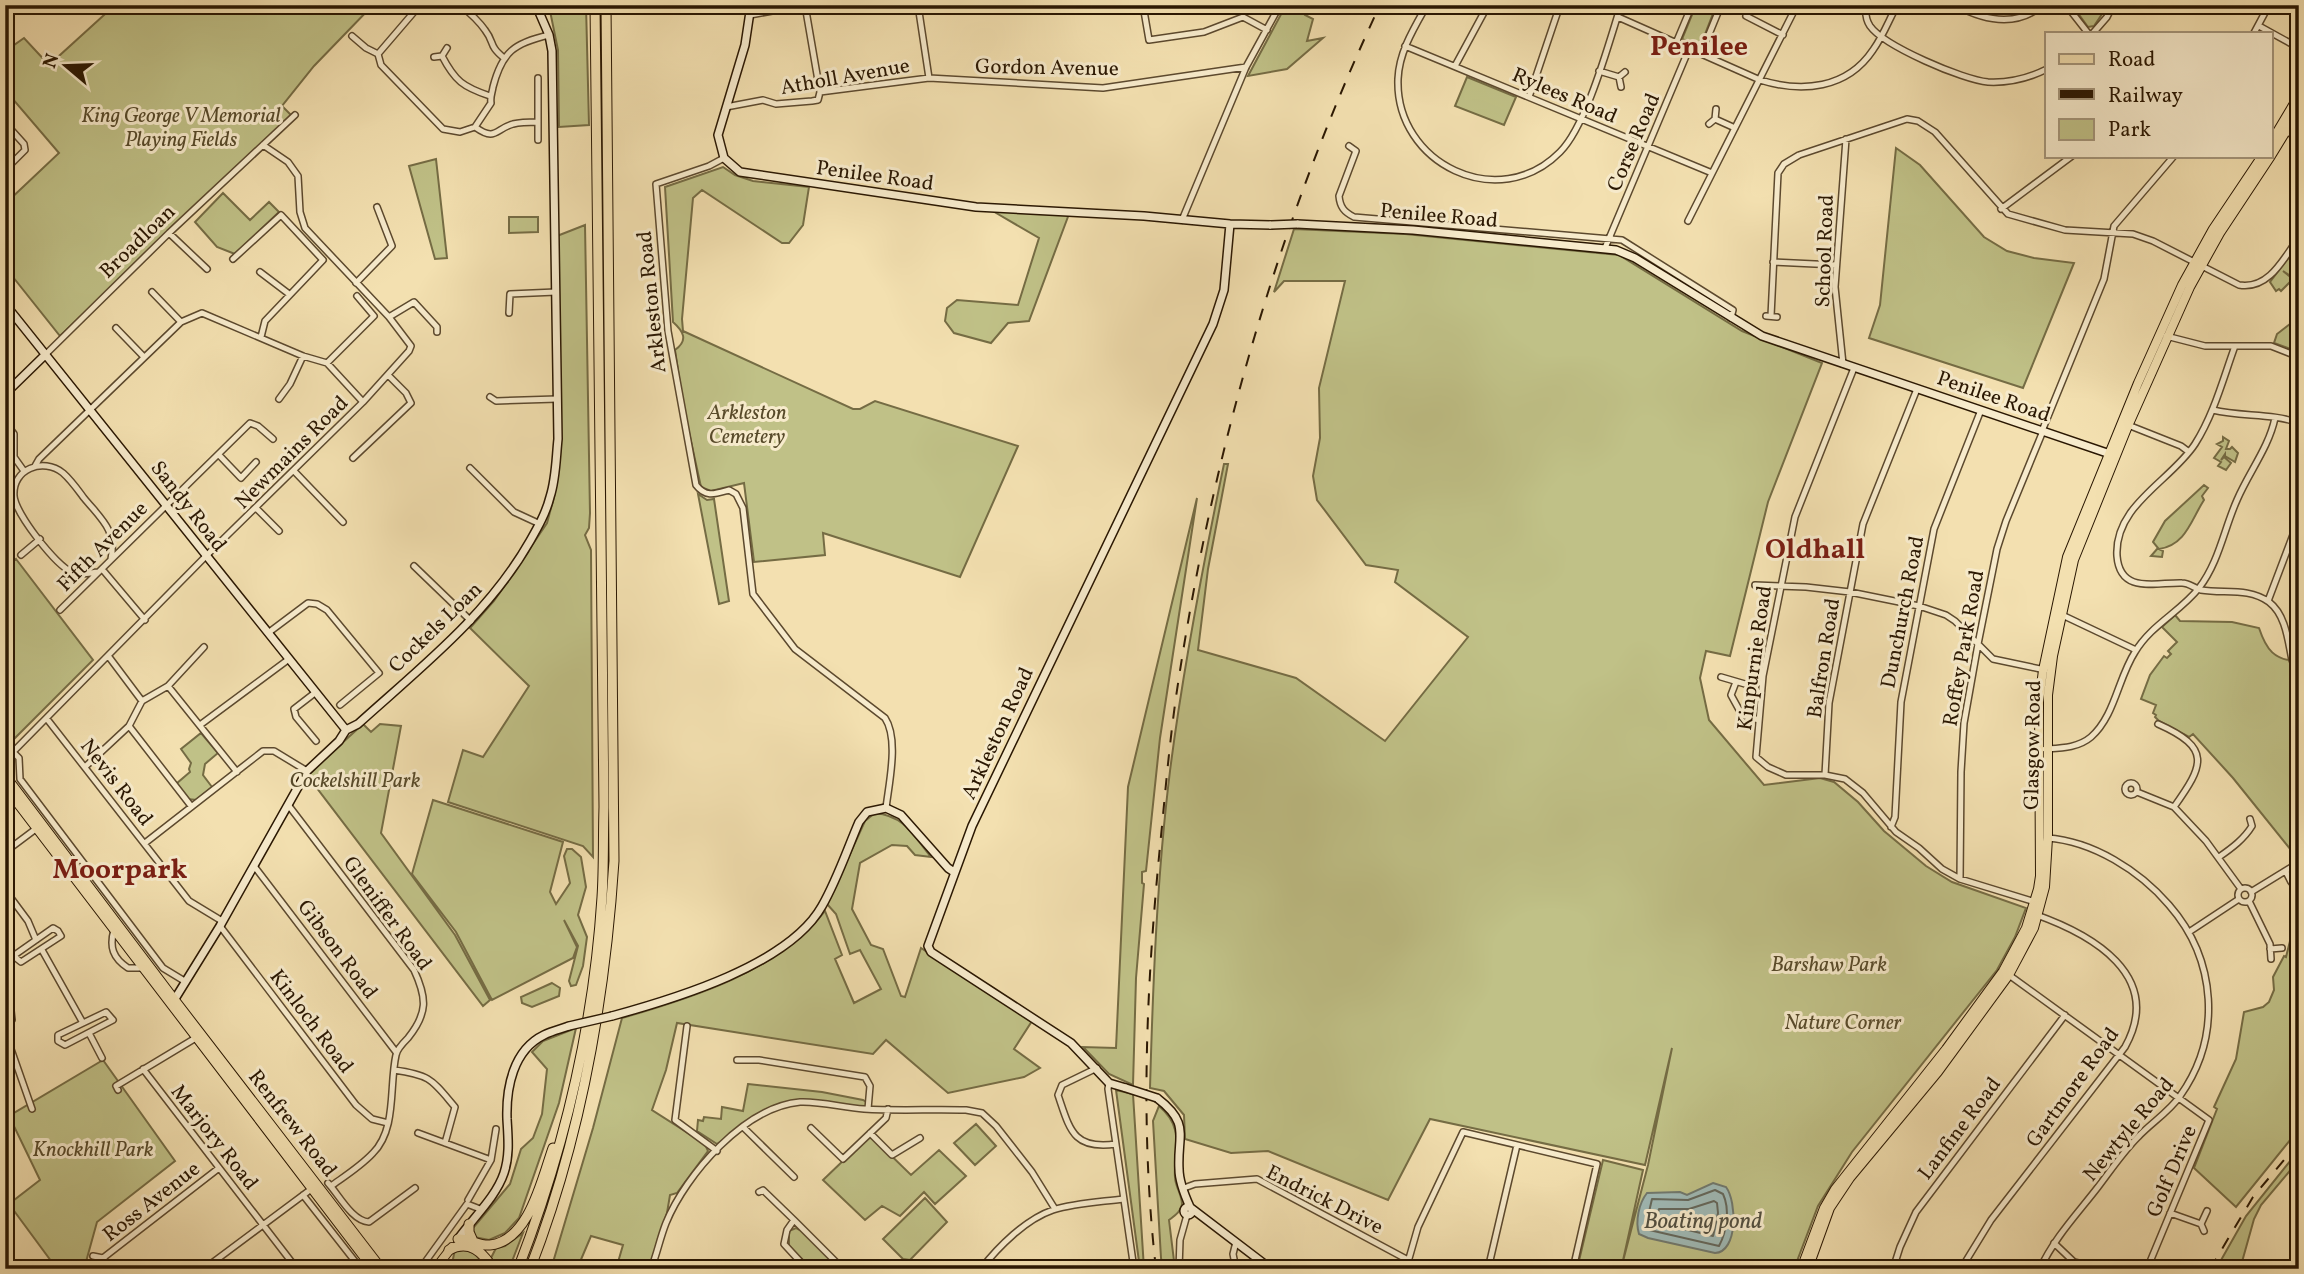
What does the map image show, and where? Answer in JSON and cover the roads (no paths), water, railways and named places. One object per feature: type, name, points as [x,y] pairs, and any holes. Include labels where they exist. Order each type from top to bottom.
[{"type":"highway","points":[[518,1269],[547,1187],[574,1086],[586,1028],[597,953],[603,857],[595,5]]},
{"type":"highway","points":[[535,1269],[555,1206],[588,1072],[610,932],[614,861],[606,5]]},
{"type":"highway","points":[[458,1239],[484,1245],[497,1243],[510,1237],[521,1227],[543,1175],[574,1086]]},
{"type":"highway","points":[[530,1269],[565,1164]]},
{"type":"highway","points":[[468,1224],[473,1241]]},
{"type":"highway","points":[[449,1250],[462,1245],[473,1247],[488,1260],[493,1269]]},
{"type":"main road","name":"Glasgow Road","points":[[2272,154],[2299,95]]},
{"type":"main road","name":"Glasgow Road","points":[[2272,141],[2299,110]]},
{"type":"main road","name":"Glasgow Road","points":[[1808,1269],[1830,1208],[1850,1178],[1938,1072],[2006,973],[2035,914],[2044,838],[2043,749],[2039,702],[2067,557],[2183,293],[2261,158]]},
{"type":"main road","name":"Glasgow Road","points":[[2197,265],[2270,158]]},
{"type":"main road","points":[[5,775],[114,930],[172,1002]]},
{"type":"main road","points":[[5,787],[40,826],[172,1002]]},
{"type":"main road","name":"Glasgow Road","points":[[1801,1269],[1824,1208],[1841,1180],[2006,973]]},
{"type":"main road","name":"Renfrew Road","points":[[172,1002],[382,1269]]},
{"type":"main road","name":"Renfrew Road","points":[[315,1187],[373,1269]]},
{"type":"main road","points":[[436,1268],[458,1239]]},
{"type":"street","points":[[377,54],[420,5]]},
{"type":"street","points":[[460,5],[481,24],[488,33],[492,48],[504,58]]},
{"type":"street","name":"Cockels Loan","points":[[172,1002],[221,923],[307,771],[339,741],[346,730],[358,724],[471,621],[507,579],[540,524],[551,497],[558,439],[552,51],[549,35],[536,5]]},
{"type":"street","points":[[724,158],[719,135],[745,46],[751,5]]},
{"type":"street","points":[[750,15],[805,5],[820,92]]},
{"type":"street","points":[[918,5],[929,78]]},
{"type":"street","points":[[1143,5],[1149,40],[1204,32],[1243,17],[1266,30]]},
{"type":"street","points":[[1182,220],[1246,67],[1280,5]]},
{"type":"street","points":[[1427,5],[1405,46],[1398,78],[1403,118],[1418,144],[1439,163],[1460,174],[1483,180],[1514,177],[1528,172],[1548,163],[1570,141],[1582,119],[1621,5]]},
{"type":"street","points":[[1455,66],[1488,5]]},
{"type":"street","points":[[1530,97],[1560,5]]},
{"type":"street","points":[[1676,43],[1692,5]]},
{"type":"street","points":[[1701,54],[1720,7],[1711,5]]},
{"type":"street","points":[[1688,221],[1797,5]]},
{"type":"street","points":[[1866,5],[1865,14],[1871,28],[1942,70],[1969,79],[1990,82],[2017,80],[2045,70]]},
{"type":"street","points":[[1618,17],[1760,80],[1793,88],[1821,86],[1833,82],[1862,64],[1881,36],[1896,5]]},
{"type":"street","points":[[1955,5],[1973,15],[1996,20],[2027,15],[2043,5]]},
{"type":"street","points":[[2066,5],[2087,32]]},
{"type":"street","points":[[2095,32],[2108,17],[2113,5]]},
{"type":"street","points":[[2255,32],[2269,5]]},
{"type":"street","points":[[1746,16],[1783,34]]},
{"type":"street","points":[[2259,26],[2270,32]]},
{"type":"street","points":[[2272,33],[2299,48]]},
{"type":"street","points":[[352,36],[377,54],[381,65],[443,129],[460,132],[475,127],[491,103],[495,75],[504,58],[526,40],[549,35]]},
{"type":"street","name":"Rylees Road","points":[[1405,46],[1712,173]]},
{"type":"street","points":[[442,56],[447,48]]},
{"type":"street","name":"Corse Road","points":[[1605,248],[1689,49]]},
{"type":"street","points":[[442,56],[458,81],[469,89],[490,96]]},
{"type":"street","points":[[434,57],[442,56]]},
{"type":"street","name":"Gordon Avenue","points":[[929,78],[1103,88],[1246,67]]},
{"type":"street","points":[[1598,71],[1619,77]]},
{"type":"street","points":[[1619,77],[1625,72]]},
{"type":"street","points":[[1619,77],[1621,87]]},
{"type":"street","points":[[538,78],[538,140]]},
{"type":"street","name":"Atholl Avenue","points":[[726,107],[748,105],[763,100],[776,104],[812,101],[818,100],[820,92],[929,78]]},
{"type":"street","points":[[1716,108],[1716,119]]},
{"type":"street","name":"Broadloan","points":[[5,394],[169,233],[295,115]]},
{"type":"street","points":[[1716,119],[1735,128]]},
{"type":"street","points":[[1709,124],[1716,119]]},
{"type":"street","points":[[1771,316],[1778,173],[1784,164],[1799,155],[1907,119],[1917,121],[1935,132],[2001,209],[2016,218],[2065,230],[2133,234],[2153,241],[2239,285],[2260,284],[2270,276],[2299,237]]},
{"type":"street","points":[[475,127],[491,135],[516,123],[538,122]]},
{"type":"street","points":[[5,163],[11,164],[25,150],[24,144],[6,124]]},
{"type":"street","points":[[2283,129],[2299,139]]},
{"type":"street","name":"School Road","points":[[1843,364],[1836,308],[1836,265],[1846,139]]},
{"type":"street","name":"Newmains Road","points":[[5,760],[206,556],[257,509],[363,402],[406,356],[411,345],[389,317],[305,228],[300,212],[298,176],[288,162],[263,145]]},
{"type":"street","points":[[1349,146],[1356,151],[1339,196],[1339,202],[1347,213],[1354,216],[1622,240],[1733,310],[1731,318]]},
{"type":"street","name":"Penilee Road","points":[[724,158],[732,167],[751,175],[976,206],[1230,224],[1297,224],[1413,230],[1616,250],[1635,258],[1762,335],[2113,455]]},
{"type":"street","name":"Arkleston Road","points":[[724,158],[709,166],[656,184],[668,331],[696,485],[702,492],[711,495],[729,490],[736,494],[743,508],[753,594],[795,649],[885,718],[889,724],[892,746],[886,808]]},
{"type":"street","points":[[2001,209],[2069,158]]},
{"type":"street","points":[[2112,231],[2172,158]]},
{"type":"street","points":[[356,283],[392,246],[376,206]]},
{"type":"street","points":[[233,259],[281,215],[323,260],[265,321],[261,337]]},
{"type":"street","name":"Arkleston Road","points":[[1109,1083],[1071,1043],[929,950],[929,941],[954,872],[988,793],[1213,324],[1224,290],[1230,224]]},
{"type":"street","name":"Roffey Park Road","points":[[1960,879],[1964,723],[2001,536],[2104,279],[2112,231]]},
{"type":"street","points":[[169,233],[207,269]]},
{"type":"street","points":[[1773,262],[1836,265]]},
{"type":"street","points":[[260,272],[289,294]]},
{"type":"street","points":[[152,292],[181,323]]},
{"type":"street","points":[[509,313],[510,294],[556,292]]},
{"type":"street","points":[[327,363],[374,316],[357,296]]},
{"type":"street","points":[[389,317],[414,302],[437,327],[437,332]]},
{"type":"street","name":"Sandy Road","points":[[5,304],[346,730]]},
{"type":"street","points":[[34,466],[181,323],[202,313],[303,356],[327,363],[363,402]]},
{"type":"street","points":[[5,320],[13,315]]},
{"type":"street","points":[[116,328],[144,357]]},
{"type":"street","points":[[2163,336],[2205,346],[2271,346],[2299,357]]},
{"type":"street","points":[[2235,346],[2213,410],[2189,452],[2133,510],[2122,532],[2117,554],[2124,574],[2135,582],[2147,585],[2183,583],[2198,589],[2238,591],[2268,601],[2278,612],[2285,628],[2292,660]]},
{"type":"street","points":[[279,399],[303,356]]},
{"type":"street","name":"Kinpurnie Road","points":[[1825,775],[1786,775],[1768,767],[1756,757],[1763,676],[1795,517],[1854,368]]},
{"type":"street","points":[[353,458],[411,403],[406,393],[388,375]]},
{"type":"street","name":"Balfron Road","points":[[1825,775],[1829,703],[1863,524],[1917,389]]},
{"type":"street","points":[[490,397],[496,401],[557,399]]},
{"type":"street","name":"Dunchurch Road","points":[[1891,827],[1895,817],[1896,757],[1901,702],[1934,529],[1981,410]]},
{"type":"street","points":[[2213,410],[2299,423]]},
{"type":"street","points":[[2043,749],[2079,744],[2098,730],[2113,701],[2125,668],[2136,650],[2152,629],[2198,589],[2215,560],[2234,507],[2276,418]]},
{"type":"street","points":[[5,422],[15,434],[14,457],[24,471]]},
{"type":"street","name":"Fifth Avenue","points":[[60,610],[250,423],[258,426],[273,439]]},
{"type":"street","points":[[2125,424],[2181,446],[2189,452]]},
{"type":"street","points":[[219,455],[241,478],[256,462]]},
{"type":"street","points":[[111,559],[113,549],[110,531],[65,474],[49,466],[34,466],[24,471],[15,485],[15,505],[40,540],[67,570],[82,574],[100,570],[145,620]]},
{"type":"street","points":[[470,468],[514,512],[540,524]]},
{"type":"street","points":[[294,471],[342,522]]},
{"type":"street","points":[[257,509],[279,530]]},
{"type":"street","points":[[2268,601],[2299,519]]},
{"type":"street","points":[[20,555],[40,540]]},
{"type":"street","points":[[414,566],[471,621]]},
{"type":"street","points":[[1755,585],[1850,592],[1919,606],[1946,615],[1964,628],[1988,655],[2002,663],[2047,671]]},
{"type":"street","points":[[268,633],[308,603],[317,604],[327,610],[379,673],[340,705]]},
{"type":"street","points":[[2058,613],[2136,650]]},
{"type":"street","points":[[85,767],[129,726],[142,701],[167,686],[204,647]]},
{"type":"street","points":[[109,657],[142,701]]},
{"type":"street","points":[[200,725],[289,659]]},
{"type":"street","points":[[1721,677],[1745,684]]},
{"type":"street","points":[[1736,682],[1731,695],[1742,715],[1759,720]]},
{"type":"street","points":[[167,686],[237,772]]},
{"type":"street","points":[[316,692],[294,709],[296,717],[316,741]]},
{"type":"street","name":"Nevis Road","points":[[47,719],[189,901],[221,923]]},
{"type":"street","points":[[2158,724],[2183,736],[2193,746],[2198,765],[2193,780],[2174,807]]},
{"type":"street","points":[[129,726],[191,806]]},
{"type":"street","points":[[2167,739],[2171,730]]},
{"type":"street","points":[[145,843],[263,751],[274,751],[307,771]]},
{"type":"street","points":[[13,752],[19,758],[20,779],[163,968],[186,982]]},
{"type":"street","points":[[1825,775],[1845,779],[1855,786],[1891,827],[1942,869],[1960,879],[2038,903]]},
{"type":"street","points":[[2137,792],[2174,807],[2219,857],[2241,889]]},
{"type":"street","name":"Gleniffer Road","points":[[289,806],[414,970],[424,990],[424,1005],[418,1025],[396,1052]]},
{"type":"street","points":[[458,1239],[504,1172],[508,1146],[509,1083],[516,1065],[542,1035],[687,995],[778,949],[805,929],[822,907],[859,822],[867,813],[886,808],[901,815],[954,872]]},
{"type":"street","points":[[2250,819],[2252,827]]},
{"type":"street","points":[[5,852],[40,826]]},
{"type":"street","points":[[2219,857],[2235,846],[2252,827]]},
{"type":"street","points":[[2252,827],[2262,828]]},
{"type":"street","name":"Newtyle Road","points":[[2040,1269],[2054,1242],[2136,1138],[2179,1098],[2194,1073],[2203,1050],[2210,1004],[2203,964],[2189,932],[2153,887],[2125,867],[2075,843],[2044,838]]},
{"type":"street","points":[[2251,892],[2295,865]]},
{"type":"street","name":"Gibson Road","points":[[254,866],[396,1052]]},
{"type":"street","points":[[2286,872],[2291,882]]},
{"type":"street","points":[[2241,889],[2251,892]]},
{"type":"street","points":[[2239,899],[2241,889]]},
{"type":"street","points":[[5,890],[28,921],[102,1058]]},
{"type":"street","points":[[2251,892],[2249,901],[2270,944],[2271,959]]},
{"type":"street","points":[[2189,932],[2239,899]]},
{"type":"street","points":[[2239,899],[2249,901]]},
{"type":"street","name":"Gartmore Road","points":[[1961,1269],[1965,1258],[1991,1220],[2120,1055],[2130,1038],[2137,1017],[2135,995],[2129,981],[2112,957],[2094,941],[2073,929],[2035,914]]},
{"type":"street","name":"Kinloch Road","points":[[221,923],[356,1105],[372,1119],[388,1123]]},
{"type":"street","points":[[53,928],[61,936],[21,962],[16,958],[16,954],[36,940],[53,928]]},
{"type":"street","points":[[114,930],[111,942],[115,955],[128,968],[142,968]]},
{"type":"street","points":[[2270,949],[2282,948]]},
{"type":"street","points":[[2006,973],[2179,1098]]},
{"type":"street","points":[[5,1008],[13,1015],[5,1027]]},
{"type":"street","points":[[106,1012],[113,1020],[65,1045],[58,1041],[58,1035],[83,1023],[106,1012]]},
{"type":"street","name":"Lanfine Road","points":[[1893,1269],[1916,1212],[2065,1015]]},
{"type":"street","points":[[687,1026],[675,1121],[717,1150]]},
{"type":"street","points":[[5,1032],[32,1110]]},
{"type":"street","points":[[118,1090],[116,1086],[199,1036]]},
{"type":"street","points":[[396,1052],[388,1123],[375,1152],[330,1185],[359,1220],[369,1223],[415,1188]]},
{"type":"street","points":[[737,1060],[760,1060],[865,1077],[870,1086],[868,1109]]},
{"type":"street","points":[[1097,1068],[1062,1085],[1058,1095],[1073,1134],[1081,1141],[1099,1146],[1115,1143]]},
{"type":"street","name":"Marjory Road","points":[[142,1069],[298,1269]]},
{"type":"street","points":[[394,1070],[421,1074],[429,1078],[455,1107],[445,1143]]},
{"type":"street","points":[[1133,1269],[1109,1083],[1157,1098],[1172,1111],[1180,1124],[1178,1166],[1188,1210],[1180,1240],[1180,1269]]},
{"type":"street","name":"Golf Drive","points":[[2147,1269],[2209,1120],[2179,1098]]},
{"type":"street","points":[[651,1269],[667,1222],[678,1200],[702,1165],[743,1127],[782,1106],[802,1102],[868,1109],[966,1110],[982,1113],[1009,1140],[1055,1209]]},
{"type":"street","points":[[811,1128],[843,1159],[887,1118],[888,1109]]},
{"type":"street","points":[[743,1127],[794,1177]]},
{"type":"street","points":[[468,1200],[482,1180],[491,1160],[496,1129]]},
{"type":"street","points":[[1406,1269],[1418,1227],[1462,1132],[1597,1164],[1573,1269]]},
{"type":"street","points":[[418,1133],[491,1160]]},
{"type":"street","points":[[870,1133],[892,1155],[920,1138]]},
{"type":"street","points":[[1488,1269],[1517,1144]]},
{"type":"street","name":"Ross Avenue","points":[[103,1258],[219,1168]]},
{"type":"street","name":"Endrick Drive","points":[[1184,1188],[1195,1184],[1257,1180],[1408,1260]]},
{"type":"street","points":[[204,1269],[315,1187]]},
{"type":"street","points":[[759,1192],[763,1190],[842,1268]]},
{"type":"street","name":"Renfrew Road","points":[[303,1195],[361,1269]]},
{"type":"street","points":[[981,1269],[1041,1215],[1055,1209],[1124,1199]]},
{"type":"street","points":[[423,1265],[467,1204],[480,1209]]},
{"type":"street","points":[[1188,1210],[1203,1218],[1271,1269]]},
{"type":"street","points":[[2201,1224],[2207,1211]]},
{"type":"street","points":[[2170,1213],[2201,1224],[2204,1231]]},
{"type":"street","points":[[794,1220],[787,1230],[784,1244],[807,1269]]},
{"type":"street","points":[[1236,1242],[1233,1254],[1236,1269]]},
{"type":"street","points":[[2054,1242],[2074,1262],[2103,1269]]},
{"type":"street","points":[[93,1256],[103,1258],[111,1269]]},
{"type":"street","points":[[215,1261],[220,1269]]},
{"type":"street","points":[[986,1263],[993,1269]]},
{"type":"water","name":"Boating pond","points":[[1713,1183],[1726,1187],[1732,1204],[1731,1236],[1723,1250],[1715,1253],[1639,1234],[1638,1212],[1647,1193],[1680,1192],[1687,1195]]},
{"type":"railway","points":[[1156,1269],[1146,1103],[1149,992],[1170,745],[1191,608],[1229,431],[1279,257],[1343,88],[1380,5]]},
{"type":"railway","points":[[2210,1269],[2253,1197],[2299,1142]]},
{"type":"district","name":"Penilee","points":[[1699,45]]},
{"type":"district","name":"Oldhall","points":[[1815,548]]},
{"type":"district","name":"Moorpark","points":[[120,868]]},
{"type":"park label","name":"King George V Memorial Playing Fields","points":[[181,127]]},
{"type":"park label","name":"Arkleston Cemetery","points":[[747,424]]},
{"type":"park label","name":"Cockelshill Park","points":[[355,780]]},
{"type":"park label","name":"Barshaw Park","points":[[1829,964]]},
{"type":"park label","name":"Nature Corner","points":[[1843,1022]]},
{"type":"park label","name":"Knockhill Park","points":[[93,1149]]}]
